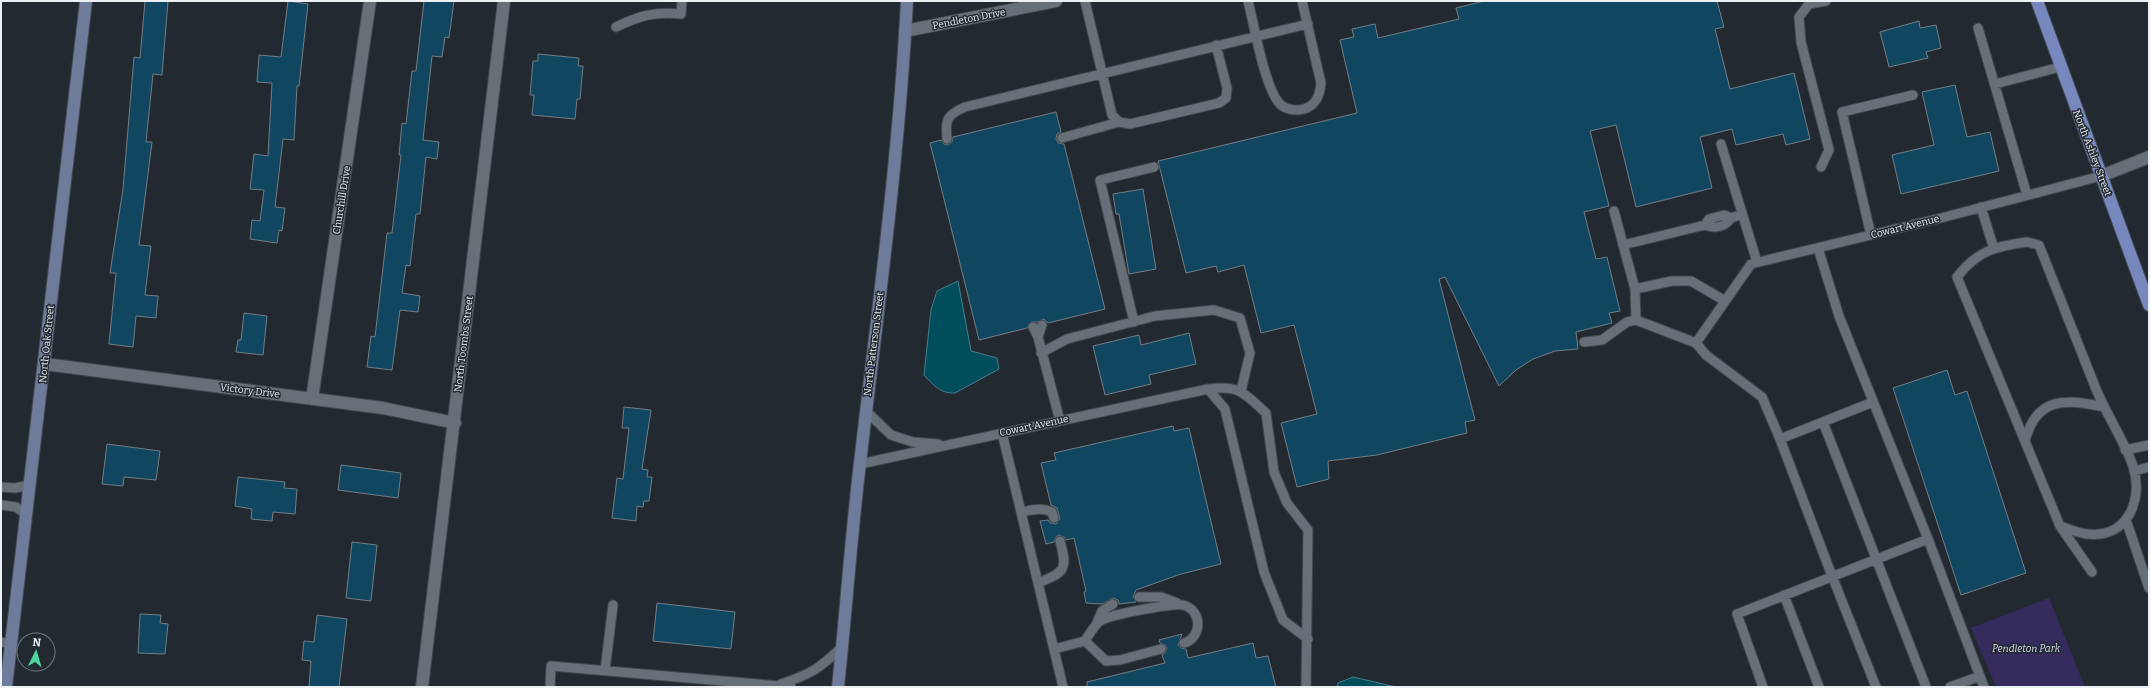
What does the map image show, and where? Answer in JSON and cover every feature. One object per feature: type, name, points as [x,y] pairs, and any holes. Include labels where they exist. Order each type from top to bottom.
[{"type":"main road","name":"North Ashley Street","points":[[2037,1],[2060,67],[2149,305]]},
{"type":"street","name":"North Oak Street","points":[[6,687],[6,643],[27,515],[86,1]]},
{"type":"street","name":"Churchill Drive","points":[[312,398],[370,1]]},
{"type":"street","name":"North Toombs Street","points":[[422,687],[455,423],[504,1]]},
{"type":"street","name":"North Patterson Street","points":[[838,687],[860,464],[888,231],[907,1]]},
{"type":"street","name":"Pendleton Drive","points":[[905,31],[1056,1]]},
{"type":"street","name":"Cowart Avenue","points":[[2101,176],[2149,157]]},
{"type":"street","name":"Victory Drive","points":[[45,364],[383,408],[455,423]]},
{"type":"lane","points":[[616,27],[636,17],[661,12],[681,14],[682,1]]},
{"type":"lane","points":[[1085,1],[1112,115],[1119,122]]},
{"type":"lane","points":[[1248,1],[1271,92],[1281,106],[1292,110],[1305,109],[1316,101],[1320,94],[1321,83],[1302,1]]},
{"type":"lane","points":[[1821,166],[1829,150],[1802,42],[1800,17],[1809,4],[1826,1]]},
{"type":"lane","points":[[947,138],[946,124],[952,113],[965,107],[1216,45],[1257,38],[1308,24]]},
{"type":"lane","points":[[1978,28],[2027,195]]},
{"type":"lane","points":[[1062,138],[1119,122],[1130,124],[1219,103],[1226,98],[1227,88],[1216,45]]},
{"type":"lane","points":[[1995,84],[2060,67]]},
{"type":"lane","points":[[1870,235],[1842,112],[1913,95]]},
{"type":"lane","points":[[1696,343],[1751,264],[1757,262],[1722,144]]},
{"type":"lane","points":[[1134,322],[1100,180],[1154,167]]},
{"type":"lane","name":"Cowart Avenue","points":[[1757,262],[1870,235],[2101,176]]},
{"type":"lane","points":[[1981,207],[1994,249]]},
{"type":"lane","points":[[1614,211],[1635,289],[1636,320]]},
{"type":"lane","points":[[1623,245],[1705,225],[1712,228],[1727,224],[1731,218],[1743,214]]},
{"type":"lane","points":[[2060,526],[2087,534],[2105,533],[2122,526],[2132,514],[2136,490],[2134,471],[2104,407],[2039,245],[2027,242],[2006,245],[1981,253],[1968,263],[1957,277],[2060,526],[2092,572]]},
{"type":"lane","points":[[1818,248],[1839,316],[1928,539],[1984,687]]},
{"type":"lane","points":[[1635,289],[1672,281],[1691,281],[1725,301]]},
{"type":"lane","points":[[1041,353],[1067,339],[1155,316],[1214,310],[1240,318],[1250,353],[1241,391],[1266,413],[1274,472],[1287,503],[1308,530],[1308,639],[1306,687]]},
{"type":"lane","points":[[1584,342],[1602,340],[1627,322],[1636,320],[1696,343],[1706,355],[1762,397],[1780,439],[1876,687]]},
{"type":"lane","points":[[1038,337],[1042,325]]},
{"type":"lane","points":[[1033,327],[1038,337],[1060,421]]},
{"type":"lane","name":"Cowart Avenue","points":[[860,464],[1208,389],[1227,386],[1241,391]]},
{"type":"lane","points":[[1208,389],[1225,409],[1264,572],[1283,620],[1308,639]]},
{"type":"lane","points":[[2025,441],[2029,425],[2039,412],[2052,405],[2080,401],[2104,407]]},
{"type":"lane","points":[[1780,439],[1873,402]]},
{"type":"lane","points":[[866,412],[891,435],[913,442],[947,445]]},
{"type":"lane","points":[[1822,422],[1926,687]]},
{"type":"lane","points":[[1002,433],[1063,687]]},
{"type":"lane","points":[[2125,450],[2149,445]]},
{"type":"lane","points":[[2134,471],[2149,467]]},
{"type":"lane","points":[[1,487],[15,488],[30,485]]},
{"type":"lane","points":[[1,505],[16,507],[27,515]]},
{"type":"lane","points":[[1021,512],[1046,509],[1052,512],[1054,518]]},
{"type":"lane","points":[[2126,520],[2149,588]]},
{"type":"lane","points":[[1763,687],[1737,614],[1928,539]]},
{"type":"lane","points":[[1038,583],[1057,575],[1064,566],[1065,560],[1060,541]]},
{"type":"lane","points":[[1784,595],[1819,687]]},
{"type":"lane","points":[[1138,597],[1161,597],[1184,605],[1194,611],[1199,622],[1198,632],[1191,641],[1184,643]]},
{"type":"lane","points":[[1095,628],[1102,611],[1113,604]]},
{"type":"lane","points":[[605,670],[613,605]]},
{"type":"lane","points":[[1054,649],[1085,641],[1102,620],[1170,605],[1184,605]]},
{"type":"lane","points":[[1085,641],[1106,661],[1120,660],[1161,649]]},
{"type":"lane","points":[[780,685],[809,675],[824,665],[842,647]]},
{"type":"lane","points":[[550,687],[551,666],[791,687]]},
{"type":"lane","points":[[1950,687],[1980,676]]},
{"type":"green space","name":"Pendleton Park","points":[[2049,598],[2085,687],[1996,687],[1971,628]]},
{"type":"water","points":[[958,281],[971,351],[997,358],[999,369],[955,393],[950,393],[938,388],[924,375],[931,310],[937,291]]},
{"type":"water","points":[[1353,677],[1396,687],[1337,687],[1338,683]]},
{"type":"building","points":[[145,1],[168,1],[162,75],[153,74],[146,142],[152,142],[139,245],[151,246],[145,295],[158,296],[156,318],[136,316],[133,347],[109,344],[116,273],[110,273],[123,189],[134,57],[140,58]]},
{"type":"building","points":[[288,1],[308,4],[299,86],[297,86],[294,140],[283,139],[275,207],[285,208],[282,231],[279,230],[277,243],[250,239],[252,220],[260,221],[264,190],[250,189],[254,154],[268,156],[272,83],[257,82],[259,55],[281,57]]},
{"type":"building","points":[[424,1],[454,1],[449,38],[445,37],[442,57],[432,56],[423,140],[439,142],[437,159],[426,157],[420,214],[416,214],[410,266],[406,265],[402,293],[420,296],[418,312],[400,310],[392,370],[367,367],[371,336],[375,337],[387,233],[392,233],[401,155],[399,155],[402,123],[406,124],[412,71],[416,71]]},
{"type":"building","points":[[1484,1],[1717,1],[1724,27],[1715,29],[1730,89],[1794,73],[1810,139],[1786,145],[1783,134],[1736,145],[1732,129],[1700,137],[1712,188],[1636,207],[1616,125],[1590,131],[1609,206],[1584,212],[1596,259],[1607,257],[1620,311],[1609,313],[1612,323],[1576,332],[1578,349],[1555,351],[1533,359],[1516,370],[1499,386],[1445,277],[1439,279],[1475,420],[1465,422],[1467,433],[1377,455],[1328,461],[1329,479],[1297,487],[1281,423],[1317,414],[1294,325],[1261,333],[1244,265],[1218,272],[1216,266],[1186,273],[1158,161],[1357,113],[1340,40],[1354,37],[1352,29],[1375,24],[1378,38],[1459,19],[1456,8]]},
{"type":"building","points":[[1919,21],[1920,28],[1936,25],[1941,48],[1926,52],[1928,58],[1889,67],[1880,32]]},
{"type":"building","points":[[538,54],[579,58],[578,66],[583,66],[580,99],[577,99],[575,119],[532,115],[534,95],[530,95],[533,61],[538,61]]},
{"type":"building","points":[[1955,85],[1967,137],[1990,132],[1999,171],[1901,194],[1892,155],[1934,145],[1922,92]]},
{"type":"building","points":[[1056,112],[1061,132],[1057,134],[1056,139],[1058,143],[1064,144],[1105,309],[1048,323],[1044,319],[1037,322],[1031,322],[1027,328],[979,340],[930,143],[941,140],[944,144],[948,145],[952,142],[953,137]]},
{"type":"building","points":[[1143,189],[1156,269],[1129,274],[1119,214],[1116,214],[1113,194]]},
{"type":"building","points":[[244,313],[267,316],[263,355],[236,352],[238,340],[241,340]]},
{"type":"building","points":[[1189,333],[1196,364],[1149,375],[1151,384],[1105,395],[1093,346],[1139,335],[1141,345]]},
{"type":"building","points":[[1947,370],[1955,395],[1967,391],[2026,573],[1961,595],[1893,388]]},
{"type":"building","points":[[624,407],[651,410],[642,469],[648,470],[647,477],[652,477],[649,501],[644,501],[643,507],[637,506],[636,521],[612,518],[617,478],[623,479],[629,428],[622,428]]},
{"type":"building","points":[[1173,426],[1174,431],[1189,428],[1221,564],[1181,574],[1136,590],[1133,597],[1136,602],[1119,604],[1118,600],[1113,598],[1102,604],[1086,603],[1084,592],[1086,591],[1074,538],[1066,540],[1064,537],[1059,535],[1056,537],[1054,542],[1046,544],[1040,521],[1048,520],[1050,523],[1056,524],[1060,519],[1057,508],[1051,505],[1041,463],[1056,460],[1054,453]]},
{"type":"building","points":[[107,444],[160,451],[156,480],[124,477],[123,486],[102,484]]},
{"type":"building","points":[[341,465],[401,473],[398,498],[338,490]]},
{"type":"building","points":[[238,477],[285,482],[284,488],[297,489],[295,514],[273,512],[272,521],[251,519],[252,509],[235,506]]},
{"type":"building","points":[[352,542],[377,545],[371,601],[346,598]]},
{"type":"building","points":[[657,603],[735,612],[731,649],[653,641]]},
{"type":"building","points":[[140,614],[161,615],[160,623],[168,624],[165,654],[138,653]]},
{"type":"building","points":[[317,615],[347,619],[339,687],[309,687],[311,661],[302,660],[304,641],[314,642]]},
{"type":"building","points":[[1182,634],[1178,645],[1181,648],[1186,649],[1188,658],[1253,643],[1256,658],[1268,656],[1276,687],[1087,687],[1087,682],[1165,663],[1162,655],[1165,653],[1167,648],[1165,645],[1160,643],[1159,640]]}]
